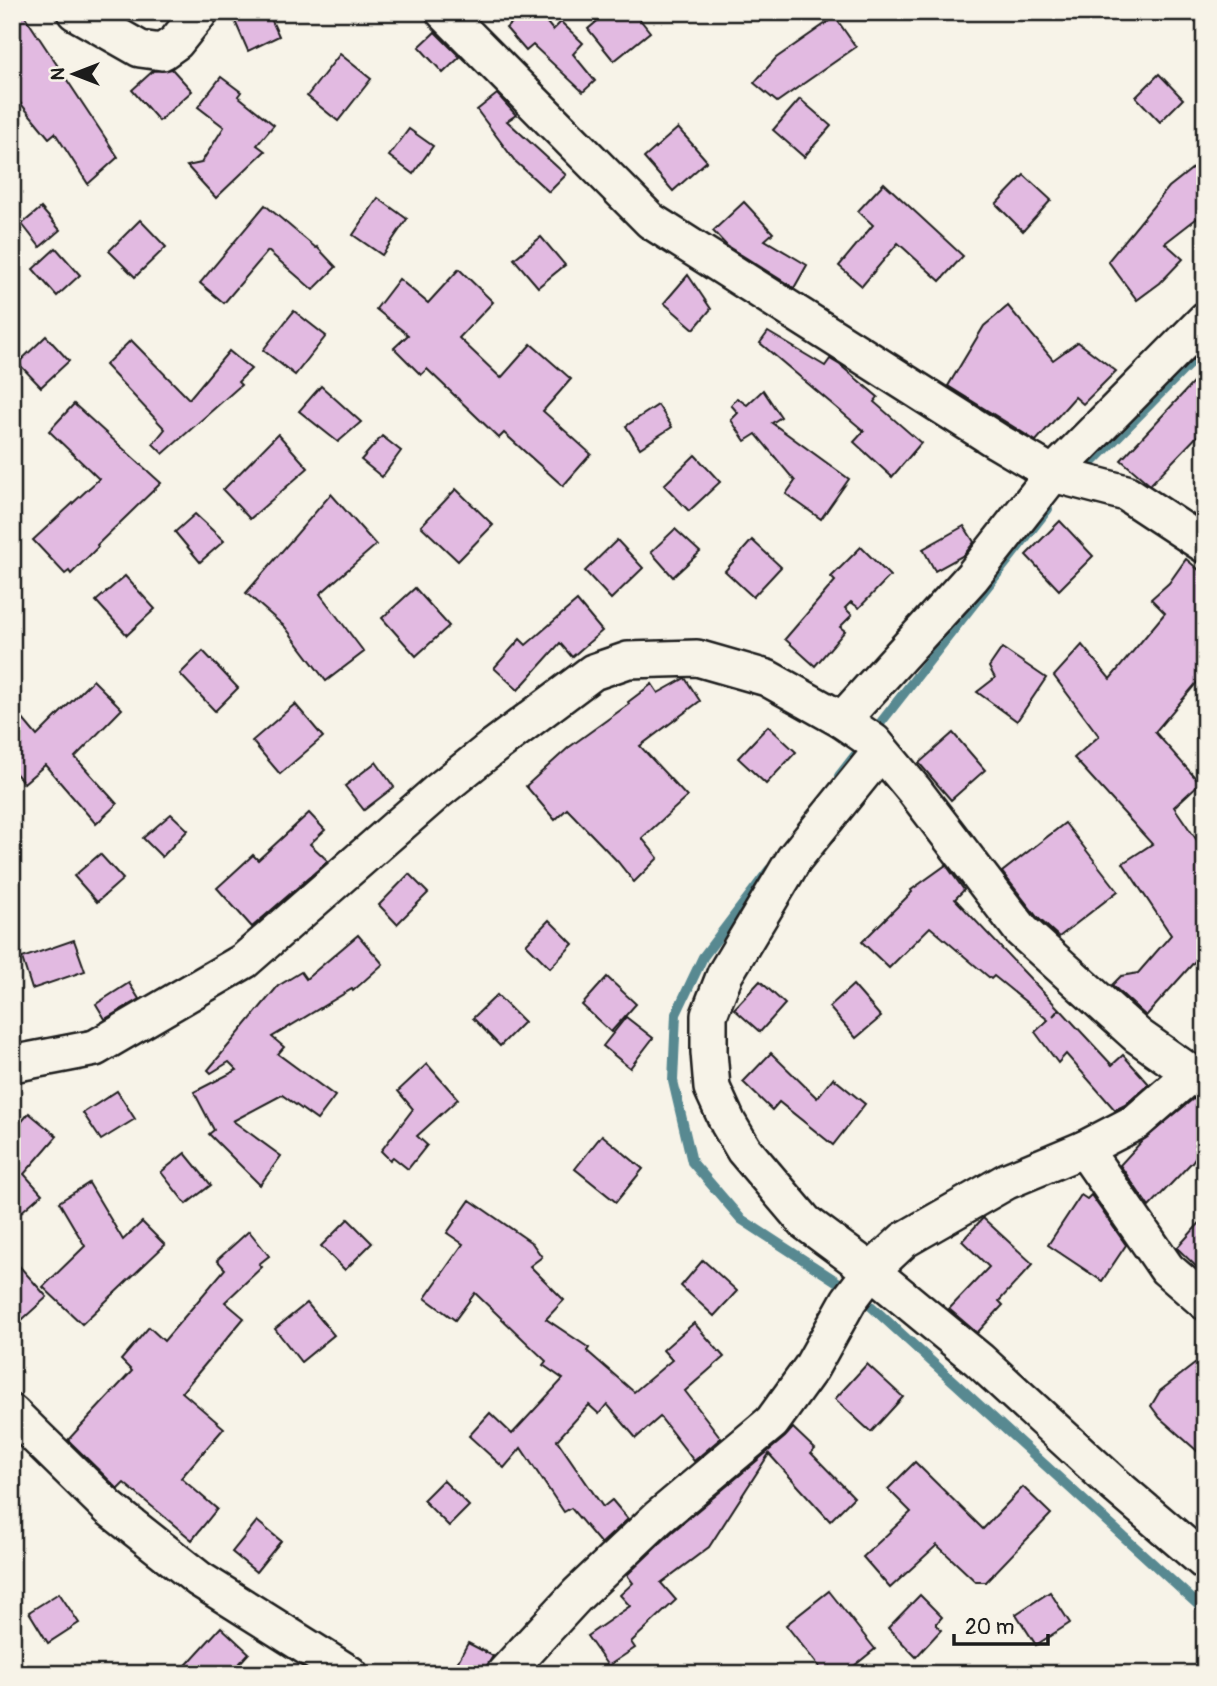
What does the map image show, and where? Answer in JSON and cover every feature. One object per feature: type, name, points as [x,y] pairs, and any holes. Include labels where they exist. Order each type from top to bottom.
[{"type":"street","points":[[75,12],[140,48],[162,52],[176,43],[200,12]]},
{"type":"street","points":[[444,12],[651,221],[997,441],[1054,474],[1126,493],[1205,545]]},
{"type":"street","points":[[1205,320],[1054,474],[972,576],[863,735],[794,859],[725,974],[709,1015],[712,1088],[728,1123],[744,1150],[860,1286],[979,1360],[1116,1486],[1205,1562]]},
{"type":"street","points":[[12,1064],[94,1048],[244,961],[437,792],[593,672],[628,660],[697,658],[768,678],[863,735],[914,790],[1022,931],[1138,1036],[1198,1079],[1136,1122],[1084,1149],[996,1187],[904,1240],[860,1286],[811,1368],[772,1422],[659,1518],[578,1594],[504,1674]]},
{"type":"street","points":[[1084,1149],[1167,1269],[1205,1302]]},
{"type":"street","points":[[12,1413],[109,1508],[199,1579],[350,1674]]},
{"type":"building","points":[[12,12],[22,12],[118,157],[88,184],[55,133],[49,138],[12,93]]},
{"type":"building","points":[[231,12],[268,12],[279,36],[248,51]]},
{"type":"building","points":[[524,12],[538,12],[553,30],[561,22],[583,43],[573,54],[595,81],[583,92],[533,45],[526,51],[506,28]]},
{"type":"building","points":[[608,12],[634,12],[650,32],[614,61],[588,29]]},
{"type":"building","points":[[835,17],[856,47],[777,102],[754,83],[776,58]]},
{"type":"building","points":[[435,32],[460,57],[443,73],[419,47]]},
{"type":"building","points":[[340,54],[371,79],[338,121],[307,96]]},
{"type":"building","points":[[172,69],[192,91],[159,121],[132,90],[153,71]]},
{"type":"building","points":[[1159,74],[1183,99],[1160,122],[1136,97]]},
{"type":"building","points":[[221,77],[241,92],[238,96],[274,125],[257,145],[265,151],[216,198],[187,166],[201,163],[224,127],[198,107]]},
{"type":"building","points":[[497,94],[516,115],[507,121],[566,175],[549,192],[515,161],[477,110]]},
{"type":"building","points":[[800,99],[831,126],[804,157],[773,130]]},
{"type":"building","points":[[678,128],[707,161],[673,191],[644,158]]},
{"type":"building","points":[[409,129],[433,146],[413,174],[389,156]]},
{"type":"building","points":[[1193,168],[1205,184],[1205,212],[1165,243],[1183,259],[1160,283],[1137,300],[1108,261],[1169,187]]},
{"type":"building","points":[[1024,175],[1051,200],[1023,231],[996,204]]},
{"type":"building","points":[[884,183],[963,256],[940,281],[898,243],[862,286],[839,266],[873,225],[858,211]]},
{"type":"building","points":[[378,198],[407,219],[382,255],[353,235]]},
{"type":"building","points":[[744,202],[773,233],[765,240],[807,265],[794,288],[727,246],[713,231]]},
{"type":"building","points":[[265,205],[317,247],[336,267],[313,290],[268,251],[224,303],[200,283]]},
{"type":"building","points":[[41,208],[60,230],[40,247],[22,224]]},
{"type":"building","points":[[140,220],[166,247],[135,277],[109,251]]},
{"type":"building","points":[[541,237],[565,265],[538,287],[514,259]]},
{"type":"building","points":[[56,248],[80,275],[57,296],[33,269]]},
{"type":"building","points":[[459,269],[493,302],[459,338],[501,378],[531,344],[571,379],[543,411],[591,454],[563,486],[504,433],[499,438],[427,369],[421,375],[394,348],[408,335],[376,309],[399,279],[428,303]]},
{"type":"building","points":[[688,275],[711,309],[694,329],[664,303]]},
{"type":"building","points":[[1008,306],[1053,360],[1078,342],[1116,371],[1083,404],[1075,397],[1036,441],[948,386],[984,326]]},
{"type":"building","points":[[294,311],[326,336],[295,375],[263,350]]},
{"type":"building","points":[[768,332],[825,366],[830,359],[840,365],[878,397],[874,402],[921,443],[892,477],[854,442],[864,431],[760,343]]},
{"type":"building","points":[[46,336],[69,361],[41,387],[18,363]]},
{"type":"building","points":[[131,340],[189,399],[229,351],[251,369],[238,382],[241,385],[163,454],[153,444],[165,429],[105,365]]},
{"type":"building","points":[[1205,370],[1205,428],[1150,485],[1121,460]]},
{"type":"building","points":[[321,386],[361,422],[338,442],[299,411]]},
{"type":"building","points":[[763,390],[781,417],[772,423],[849,479],[821,519],[786,494],[795,481],[756,434],[745,441],[731,420],[738,413],[731,405],[737,398],[747,405]]},
{"type":"building","points":[[74,404],[161,483],[71,574],[69,571],[65,574],[33,540],[99,479],[49,431]]},
{"type":"building","points":[[658,405],[672,427],[640,448],[626,426]]},
{"type":"building","points":[[278,434],[308,468],[250,519],[223,490]]},
{"type":"building","points":[[382,436],[401,451],[382,477],[361,460]]},
{"type":"building","points":[[695,455],[720,482],[689,511],[664,485]]},
{"type":"building","points":[[456,489],[493,525],[458,561],[421,526]]},
{"type":"building","points":[[331,494],[376,545],[320,594],[364,652],[326,681],[285,627],[246,593]]},
{"type":"building","points":[[195,514],[224,541],[200,562],[175,532]]},
{"type":"building","points":[[1060,521],[1093,556],[1059,590],[1026,555]]},
{"type":"building","points":[[964,526],[974,542],[964,555],[935,571],[923,549]]},
{"type":"building","points":[[675,529],[700,552],[673,577],[651,552]]},
{"type":"building","points":[[617,540],[643,568],[611,599],[585,571]]},
{"type":"building","points":[[752,540],[781,567],[753,597],[725,571]]},
{"type":"building","points":[[861,547],[890,576],[859,608],[851,602],[845,608],[852,615],[840,627],[845,631],[815,666],[785,639],[835,581],[831,577]]},
{"type":"building","points":[[1186,559],[1205,575],[1205,673],[1155,732],[1200,783],[1174,807],[1205,852],[1205,950],[1146,1016],[1112,985],[1121,976],[1138,973],[1171,935],[1123,863],[1152,844],[1074,758],[1099,736],[1054,676],[1082,645],[1110,679],[1165,613],[1151,599],[1169,583]]},
{"type":"building","points":[[125,576],[155,609],[127,635],[96,601]]},
{"type":"building","points":[[415,588],[449,626],[416,656],[382,618]]},
{"type":"building","points":[[577,601],[602,631],[572,657],[560,643],[518,690],[494,668],[520,639],[526,645]]},
{"type":"building","points":[[1002,648],[1046,678],[1017,721],[977,692],[995,678],[989,667]]},
{"type":"building","points":[[203,651],[238,688],[215,711],[180,674]]},
{"type":"building","points":[[685,678],[700,701],[640,746],[687,797],[642,838],[658,858],[634,882],[567,809],[555,820],[526,786],[568,748],[652,684],[658,693]]},
{"type":"building","points":[[93,680],[122,709],[75,757],[117,804],[96,824],[45,765],[24,783],[12,769],[12,706],[37,736]]},
{"type":"building","points":[[295,704],[323,737],[280,774],[252,741]]},
{"type":"building","points":[[768,726],[796,752],[766,784],[738,758]]},
{"type":"building","points":[[953,733],[985,770],[951,800],[919,763]]},
{"type":"building","points":[[376,762],[394,787],[364,810],[345,786]]},
{"type":"building","points":[[309,813],[325,830],[310,844],[328,861],[252,927],[217,888],[253,855],[258,860]]},
{"type":"building","points":[[171,814],[188,830],[162,857],[143,838]]},
{"type":"building","points":[[1065,823],[1118,891],[1059,937],[1037,917],[1002,872]]},
{"type":"building","points":[[100,854],[123,879],[97,902],[74,876]]},
{"type":"building","points":[[946,865],[964,890],[955,899],[1059,1009],[1053,1016],[1060,1009],[1112,1065],[1123,1055],[1149,1084],[1125,1105],[1115,1110],[1066,1054],[1058,1063],[1035,1032],[1048,1020],[994,976],[991,979],[930,927],[889,968],[862,942],[911,890]]},
{"type":"building","points":[[409,874],[428,893],[397,924],[379,905]]},
{"type":"building","points":[[549,920],[573,944],[550,968],[526,944]]},
{"type":"building","points":[[358,935],[383,964],[353,991],[352,989],[272,1037],[284,1047],[278,1054],[335,1096],[317,1120],[282,1095],[233,1121],[281,1156],[260,1185],[209,1134],[214,1130],[194,1092],[237,1070],[229,1062],[211,1073],[208,1070],[278,986],[301,972],[306,979]]},
{"type":"building","points":[[74,940],[85,971],[32,989],[22,958]]},
{"type":"building","points":[[607,977],[636,1004],[611,1032],[582,1005]]},
{"type":"building","points":[[760,981],[785,1004],[760,1032],[734,1009]]},
{"type":"building","points":[[129,983],[139,999],[105,1019],[96,1004]]},
{"type":"building","points":[[853,985],[881,1017],[856,1038],[829,1007]]},
{"type":"building","points":[[497,995],[524,1022],[500,1046],[473,1018]]},
{"type":"building","points":[[626,1017],[653,1038],[630,1068],[603,1046]]},
{"type":"building","points":[[771,1053],[817,1098],[833,1078],[865,1104],[833,1145],[779,1102],[772,1110],[743,1082]]},
{"type":"building","points":[[427,1064],[458,1099],[417,1136],[427,1145],[408,1169],[393,1157],[390,1160],[381,1151],[413,1109],[398,1091]]},
{"type":"building","points":[[117,1091],[135,1119],[101,1140],[83,1113]]},
{"type":"building","points":[[1193,1099],[1205,1103],[1205,1143],[1192,1162],[1149,1207],[1120,1165],[1142,1141]]},
{"type":"building","points":[[29,1113],[57,1136],[24,1174],[42,1194],[12,1220],[12,1133]]},
{"type":"building","points":[[602,1135],[643,1169],[616,1202],[575,1169]]},
{"type":"building","points":[[185,1153],[211,1185],[186,1204],[161,1172]]},
{"type":"building","points":[[89,1183],[123,1240],[142,1222],[165,1245],[82,1324],[43,1287],[85,1246],[59,1202]]},
{"type":"building","points":[[1081,1195],[1087,1199],[1091,1195],[1126,1245],[1102,1281],[1048,1245]]},
{"type":"building","points":[[470,1200],[532,1243],[542,1257],[530,1266],[564,1300],[546,1319],[589,1348],[587,1351],[634,1392],[672,1360],[663,1350],[694,1323],[724,1357],[685,1391],[721,1438],[694,1461],[660,1417],[636,1438],[607,1404],[599,1414],[589,1405],[557,1440],[603,1507],[612,1500],[628,1519],[601,1544],[571,1508],[564,1512],[521,1448],[504,1468],[469,1436],[490,1413],[512,1434],[563,1379],[543,1365],[546,1361],[475,1293],[455,1320],[425,1298],[463,1244],[447,1233]]},
{"type":"building","points":[[1205,1217],[1205,1275],[1177,1248]]},
{"type":"building","points":[[983,1218],[1033,1264],[999,1301],[1003,1305],[977,1333],[949,1309],[989,1267],[962,1241]]},
{"type":"building","points":[[348,1219],[372,1243],[345,1270],[321,1246]]},
{"type":"building","points":[[249,1231],[269,1256],[259,1264],[262,1267],[225,1302],[244,1318],[182,1392],[224,1428],[181,1478],[217,1509],[192,1540],[124,1483],[118,1489],[68,1440],[132,1371],[121,1360],[149,1327],[164,1341],[225,1269],[217,1260]]},
{"type":"building","points":[[12,1258],[47,1297],[12,1329]]},
{"type":"building","points":[[703,1260],[737,1291],[714,1316],[681,1286]]},
{"type":"building","points":[[307,1303],[334,1335],[301,1362],[275,1329]]},
{"type":"building","points":[[1205,1356],[1205,1458],[1160,1418],[1151,1406],[1160,1391]]},
{"type":"building","points":[[867,1364],[903,1397],[871,1432],[835,1399]]},
{"type":"building","points":[[793,1428],[815,1449],[811,1453],[854,1497],[830,1521],[769,1454],[709,1547],[661,1583],[676,1600],[631,1642],[635,1648],[608,1666],[587,1636],[630,1606],[620,1595],[633,1583],[627,1575],[671,1533]]},
{"type":"building","points":[[915,1462],[983,1529],[1023,1487],[1051,1514],[986,1582],[976,1582],[937,1545],[890,1588],[863,1557],[911,1512],[888,1489]]},
{"type":"building","points":[[443,1480],[469,1506],[449,1526],[423,1500]]},
{"type":"building","points":[[257,1521],[281,1541],[256,1572],[232,1552]]},
{"type":"building","points":[[829,1591],[875,1649],[844,1674],[825,1674],[786,1625]]},
{"type":"building","points":[[1050,1592],[1070,1623],[1036,1645],[1016,1614]]},
{"type":"building","points":[[59,1593],[79,1623],[48,1643],[29,1612]]},
{"type":"building","points":[[920,1595],[942,1617],[936,1624],[941,1630],[916,1657],[888,1628]]},
{"type":"building","points":[[221,1627],[249,1653],[230,1674],[178,1674]]},
{"type":"building","points":[[468,1643],[493,1656],[484,1674],[451,1674]]},
{"type":"waterway","points":[[1091,464],[1205,348]]},
{"type":"waterway","points":[[839,776],[1048,509]]},
{"type":"waterway","points":[[769,870],[703,957],[676,1014],[673,1081],[692,1162],[741,1219],[862,1298],[1205,1611]]}]
